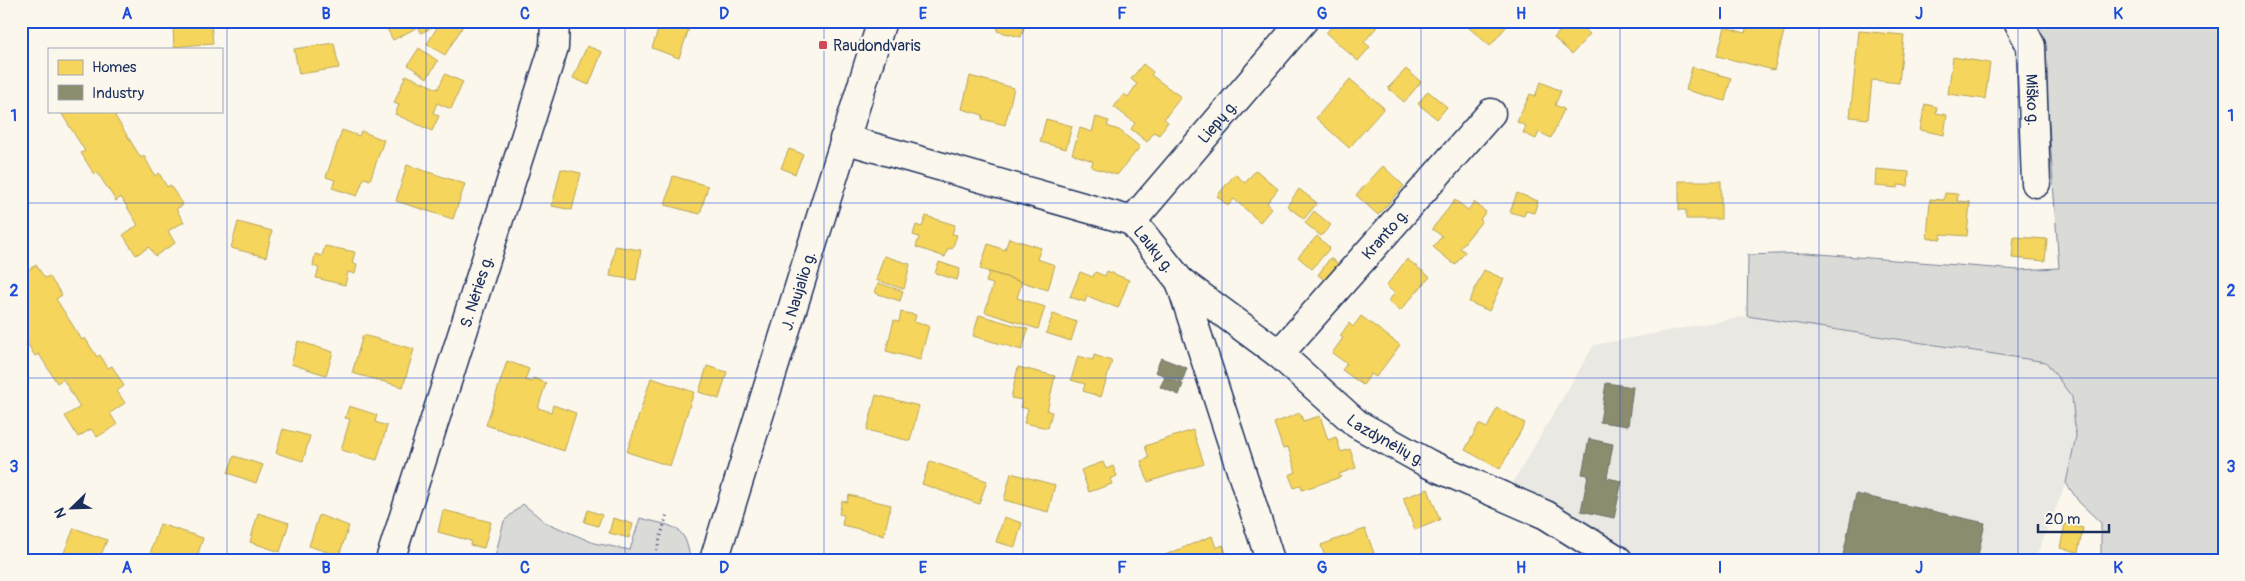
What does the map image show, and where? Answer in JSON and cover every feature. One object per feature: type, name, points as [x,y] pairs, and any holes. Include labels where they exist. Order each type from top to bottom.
[{"type":"street","name":"S. Nėries g.","points":[[390,560],[554,47],[555,21]]},
{"type":"street","name":"J. Naujalio g.","points":[[714,560],[882,21]]},
{"type":"street","name":"Liepų g.","points":[[1132,221],[1303,21]]},
{"type":"street","name":"Miško g.","points":[[2018,21],[2031,46],[2036,183]]},
{"type":"street","name":"Kranto g.","points":[[1279,354],[1491,113]]},
{"type":"street","name":"Laukų g.","points":[[844,139],[1132,221],[1180,281],[1270,560]]},
{"type":"street","name":"Lazdynėlių g.","points":[[1180,281],[1279,354],[1357,424],[1429,464],[1546,515],[1618,560]]},
{"type":"path","points":[[654,560],[667,514]]},
{"type":"shaded area","points":[[2035,21],[2224,21],[2224,560],[2101,560],[2101,523],[2079,502],[2066,483],[2076,436],[2072,397],[2046,362],[1747,316],[1748,255],[1807,253],[2019,270],[2059,268],[2043,38]]},
{"type":"shaded area","points":[[1747,316],[2046,362],[2072,397],[2076,436],[2066,483],[2035,560],[1636,560],[1573,522],[1507,492],[1594,345]]},
{"type":"shaded area","points":[[523,504],[545,522],[594,543],[630,550],[640,518],[669,525],[676,528],[685,539],[690,560],[494,560],[504,521]]},
{"type":"building: Homes","points":[[392,21],[433,21],[435,26],[421,33],[418,27],[393,40],[385,25]]},
{"type":"building: Homes","points":[[441,21],[466,21],[445,55],[427,44]]},
{"type":"building: Homes","points":[[661,21],[691,22],[679,58],[652,48]]},
{"type":"building: Homes","points":[[999,21],[1026,21],[1021,37],[997,31]]},
{"type":"building: Homes","points":[[1336,21],[1382,21],[1364,42],[1370,47],[1358,61],[1326,33]]},
{"type":"building: Homes","points":[[1461,21],[1511,21],[1490,46]]},
{"type":"building: Homes","points":[[1568,21],[1583,21],[1580,25],[1590,34],[1572,54],[1554,38]]},
{"type":"building: Homes","points":[[1748,21],[1776,21],[1786,24],[1774,70],[1717,56],[1725,27],[1745,33]]},
{"type":"building: Homes","points":[[211,23],[213,43],[174,47],[173,26]]},
{"type":"building: Homes","points":[[1859,31],[1904,35],[1899,83],[1872,80],[1868,119],[1850,117]]},
{"type":"building: Homes","points":[[334,43],[339,68],[299,74],[294,49]]},
{"type":"building: Homes","points":[[587,46],[602,52],[589,85],[573,78]]},
{"type":"building: Homes","points":[[419,48],[438,61],[427,78],[408,65]]},
{"type":"building: Homes","points":[[1953,57],[1990,63],[1985,99],[1948,94]]},
{"type":"building: Homes","points":[[1143,64],[1153,72],[1151,75],[1181,97],[1164,119],[1168,122],[1159,135],[1154,132],[1147,142],[1131,129],[1135,123],[1114,107],[1124,94],[1128,97],[1137,84],[1131,79]]},
{"type":"building: Homes","points":[[1692,67],[1731,78],[1725,101],[1686,90]]},
{"type":"building: Homes","points":[[1406,69],[1421,82],[1404,102],[1388,88]]},
{"type":"building: Homes","points":[[445,74],[463,82],[451,109],[437,103],[433,113],[439,116],[432,131],[395,114],[399,105],[394,103],[406,75],[438,89]]},
{"type":"building: Homes","points":[[970,76],[1014,88],[1005,125],[982,119],[983,115],[962,109]]},
{"type":"building: Homes","points":[[1350,79],[1384,108],[1349,148],[1316,118]]},
{"type":"building: Homes","points":[[1541,82],[1561,91],[1555,105],[1564,109],[1551,138],[1539,132],[1536,139],[1523,133],[1526,126],[1517,122],[1530,94],[1535,96]]},
{"type":"building: Homes","points":[[1428,91],[1447,107],[1437,119],[1418,104]]},
{"type":"building: Homes","points":[[1925,104],[1937,107],[1936,113],[1947,115],[1944,135],[1920,130]]},
{"type":"building: Homes","points":[[61,112],[120,112],[115,116],[141,158],[144,156],[155,176],[159,173],[167,187],[170,185],[183,205],[176,209],[184,222],[168,231],[175,243],[155,256],[149,247],[136,255],[123,235],[138,225],[121,197],[116,201],[97,172],[94,174],[81,153],[85,151]]},
{"type":"building: Homes","points":[[1096,117],[1109,121],[1107,126],[1119,130],[1140,147],[1117,175],[1091,167],[1093,161],[1072,154],[1080,128],[1092,132]]},
{"type":"building: Homes","points":[[1046,119],[1072,126],[1066,149],[1040,142]]},
{"type":"building: Homes","points":[[342,130],[359,136],[361,131],[384,140],[370,180],[364,178],[357,196],[332,188],[335,180],[326,177]]},
{"type":"building: Homes","points":[[789,149],[803,154],[795,174],[781,168]]},
{"type":"building: Homes","points":[[407,165],[465,184],[453,219],[396,201]]},
{"type":"building: Homes","points":[[1383,166],[1404,186],[1378,215],[1356,195]]},
{"type":"building: Homes","points":[[561,169],[581,173],[572,210],[552,206]]},
{"type":"building: Homes","points":[[1876,169],[1909,172],[1908,186],[1898,185],[1898,188],[1875,186]]},
{"type":"building: Homes","points":[[1256,170],[1278,189],[1267,203],[1272,208],[1260,222],[1234,199],[1228,206],[1217,196],[1235,174],[1245,183]]},
{"type":"building: Homes","points":[[673,176],[708,186],[700,214],[665,205]]},
{"type":"building: Homes","points":[[1679,181],[1721,181],[1721,219],[1686,219],[1686,210],[1679,210]]},
{"type":"building: Homes","points":[[1299,189],[1317,203],[1304,219],[1287,206]]},
{"type":"building: Homes","points":[[1517,193],[1538,201],[1534,213],[1526,211],[1524,216],[1510,212]]},
{"type":"building: Homes","points":[[1945,193],[1958,194],[1957,201],[1970,202],[1967,236],[1941,234],[1941,239],[1927,238],[1930,199],[1944,200]]},
{"type":"building: Homes","points":[[1455,200],[1468,210],[1474,202],[1486,212],[1480,219],[1482,221],[1460,248],[1465,252],[1455,265],[1433,247],[1442,236],[1432,229]]},
{"type":"building: Homes","points":[[1314,211],[1331,225],[1321,236],[1305,223]]},
{"type":"building: Homes","points":[[926,216],[955,225],[952,234],[957,235],[952,249],[948,248],[945,257],[916,247],[919,237],[913,235],[916,225],[922,227]]},
{"type":"building: Homes","points":[[238,222],[272,231],[266,257],[231,248]]},
{"type":"building: Homes","points":[[1317,236],[1330,248],[1312,269],[1298,257]]},
{"type":"building: Homes","points":[[2014,237],[2047,239],[2045,261],[2012,258]]},
{"type":"building: Homes","points":[[1009,238],[1041,248],[1037,259],[1055,265],[1048,290],[980,269],[988,244],[1005,250]]},
{"type":"building: Homes","points":[[325,246],[355,252],[352,263],[357,264],[355,274],[348,272],[345,285],[316,278],[319,268],[313,266],[315,254],[322,256]]},
{"type":"building: Homes","points":[[615,246],[641,250],[636,280],[610,276]]},
{"type":"building: Homes","points":[[884,256],[910,264],[904,289],[876,280]]},
{"type":"building: Homes","points":[[1330,258],[1340,265],[1328,282],[1318,275]]},
{"type":"building: Homes","points":[[1407,259],[1430,277],[1400,311],[1388,301],[1395,293],[1386,286]]},
{"type":"building: Homes","points":[[939,262],[960,269],[957,280],[935,273]]},
{"type":"building: Homes","points":[[36,265],[45,278],[49,276],[62,295],[56,299],[82,340],[85,338],[97,357],[100,355],[108,368],[112,366],[124,386],[117,391],[125,403],[110,413],[117,425],[97,437],[91,429],[78,437],[65,416],[80,407],[63,379],[57,383],[39,354],[35,356],[22,335],[26,333],[21,326],[21,274]]},
{"type":"building: Homes","points":[[1484,270],[1504,279],[1489,311],[1469,302]]},
{"type":"building: Homes","points":[[1107,271],[1129,280],[1118,308],[1087,296],[1085,302],[1070,297],[1080,272],[1093,277],[1095,272],[1105,276]]},
{"type":"building: Homes","points":[[989,272],[1022,282],[1017,298],[1045,307],[1038,329],[985,312],[993,284],[986,282]]},
{"type":"building: Homes","points":[[878,283],[903,291],[900,301],[875,293]]},
{"type":"building: Homes","points":[[901,312],[916,315],[914,322],[929,326],[920,360],[886,351],[894,320],[899,322]]},
{"type":"building: Homes","points":[[1053,314],[1077,322],[1071,341],[1046,333]]},
{"type":"building: Homes","points":[[979,315],[1028,329],[1022,350],[973,336]]},
{"type":"building: Homes","points":[[1361,316],[1400,345],[1376,377],[1371,374],[1363,385],[1342,370],[1347,364],[1332,353],[1343,338],[1340,336],[1349,323],[1353,327]]},
{"type":"building: Homes","points":[[363,335],[414,349],[403,387],[352,373]]},
{"type":"building: Homes","points":[[298,341],[333,352],[326,375],[291,364]]},
{"type":"building: Homes","points":[[1094,355],[1112,361],[1101,397],[1083,391],[1085,384],[1071,380],[1078,356],[1093,360]]},
{"type":"building: Homes","points":[[507,361],[529,369],[525,380],[532,382],[533,378],[546,383],[538,408],[551,412],[553,405],[576,413],[564,451],[486,425]]},
{"type":"building: Homes","points":[[707,366],[727,372],[719,399],[699,392]]},
{"type":"building: Homes","points":[[1018,367],[1055,376],[1047,411],[1052,412],[1048,428],[1024,423],[1028,409],[1020,407],[1022,400],[1011,398]]},
{"type":"building: Homes","points":[[651,378],[694,392],[670,466],[627,452]]},
{"type":"building: Homes","points":[[876,395],[919,406],[910,441],[867,430]]},
{"type":"building: Homes","points":[[349,406],[377,415],[375,422],[387,426],[377,460],[341,450],[350,419],[345,418]]},
{"type":"building: Homes","points":[[1497,408],[1525,423],[1500,469],[1465,450],[1479,424],[1487,428]]},
{"type":"building: Homes","points":[[1300,413],[1303,421],[1320,416],[1328,440],[1336,437],[1341,452],[1350,449],[1356,468],[1339,474],[1341,477],[1302,490],[1301,485],[1294,488],[1289,475],[1296,472],[1288,447],[1283,449],[1274,423]]},
{"type":"building: Homes","points":[[283,429],[310,436],[303,461],[276,453]]},
{"type":"building: Homes","points":[[1193,430],[1204,464],[1148,482],[1141,461],[1149,458],[1145,446]]},
{"type":"building: Homes","points":[[234,456],[263,465],[256,483],[228,473]]},
{"type":"building: Homes","points":[[930,461],[987,481],[979,504],[922,484]]},
{"type":"building: Homes","points":[[1103,462],[1106,469],[1113,466],[1117,476],[1110,479],[1112,484],[1089,492],[1081,470]]},
{"type":"building: Homes","points":[[1011,473],[1055,485],[1048,512],[1004,500]]},
{"type":"building: Homes","points":[[1428,489],[1440,520],[1415,530],[1403,498]]},
{"type":"building: Homes","points":[[849,495],[891,505],[884,535],[842,525],[844,515],[839,514],[842,501],[847,502]]},
{"type":"building: Homes","points":[[443,510],[491,522],[484,548],[470,545],[471,541],[438,532]]},
{"type":"building: Homes","points":[[588,510],[602,515],[598,526],[584,522]]},
{"type":"building: Homes","points":[[258,513],[289,523],[280,552],[250,542]]},
{"type":"building: Homes","points":[[319,515],[349,526],[339,556],[309,546]]},
{"type":"building: Homes","points":[[1004,517],[1022,523],[1015,547],[996,542]]},
{"type":"building: Homes","points":[[613,518],[633,524],[629,538],[609,533]]},
{"type":"building: Homes","points":[[160,524],[203,538],[196,560],[148,560]]},
{"type":"building: Homes","points":[[2065,524],[2083,528],[2078,552],[2060,548]]},
{"type":"building: Homes","points":[[74,528],[107,540],[99,560],[61,560]]},
{"type":"building: Homes","points":[[1365,529],[1374,553],[1358,560],[1326,560],[1321,545]]},
{"type":"building: Homes","points":[[1212,536],[1216,548],[1223,545],[1228,558],[1223,560],[1166,560],[1165,555]]},
{"type":"building: Industry","points":[[1161,358],[1187,368],[1182,382],[1155,372]]},
{"type":"building: Industry","points":[[1165,377],[1183,384],[1179,395],[1160,387]]},
{"type":"building: Industry","points":[[1606,383],[1633,387],[1628,426],[1600,422]]},
{"type":"building: Industry","points":[[1589,439],[1613,444],[1607,478],[1622,481],[1614,518],[1581,511],[1588,475],[1582,474]]},
{"type":"building: Industry","points":[[1856,494],[1985,523],[1977,560],[1842,560]]},
{"type":"place","name":"Raudondvaris","points":[[823,45]]}]
